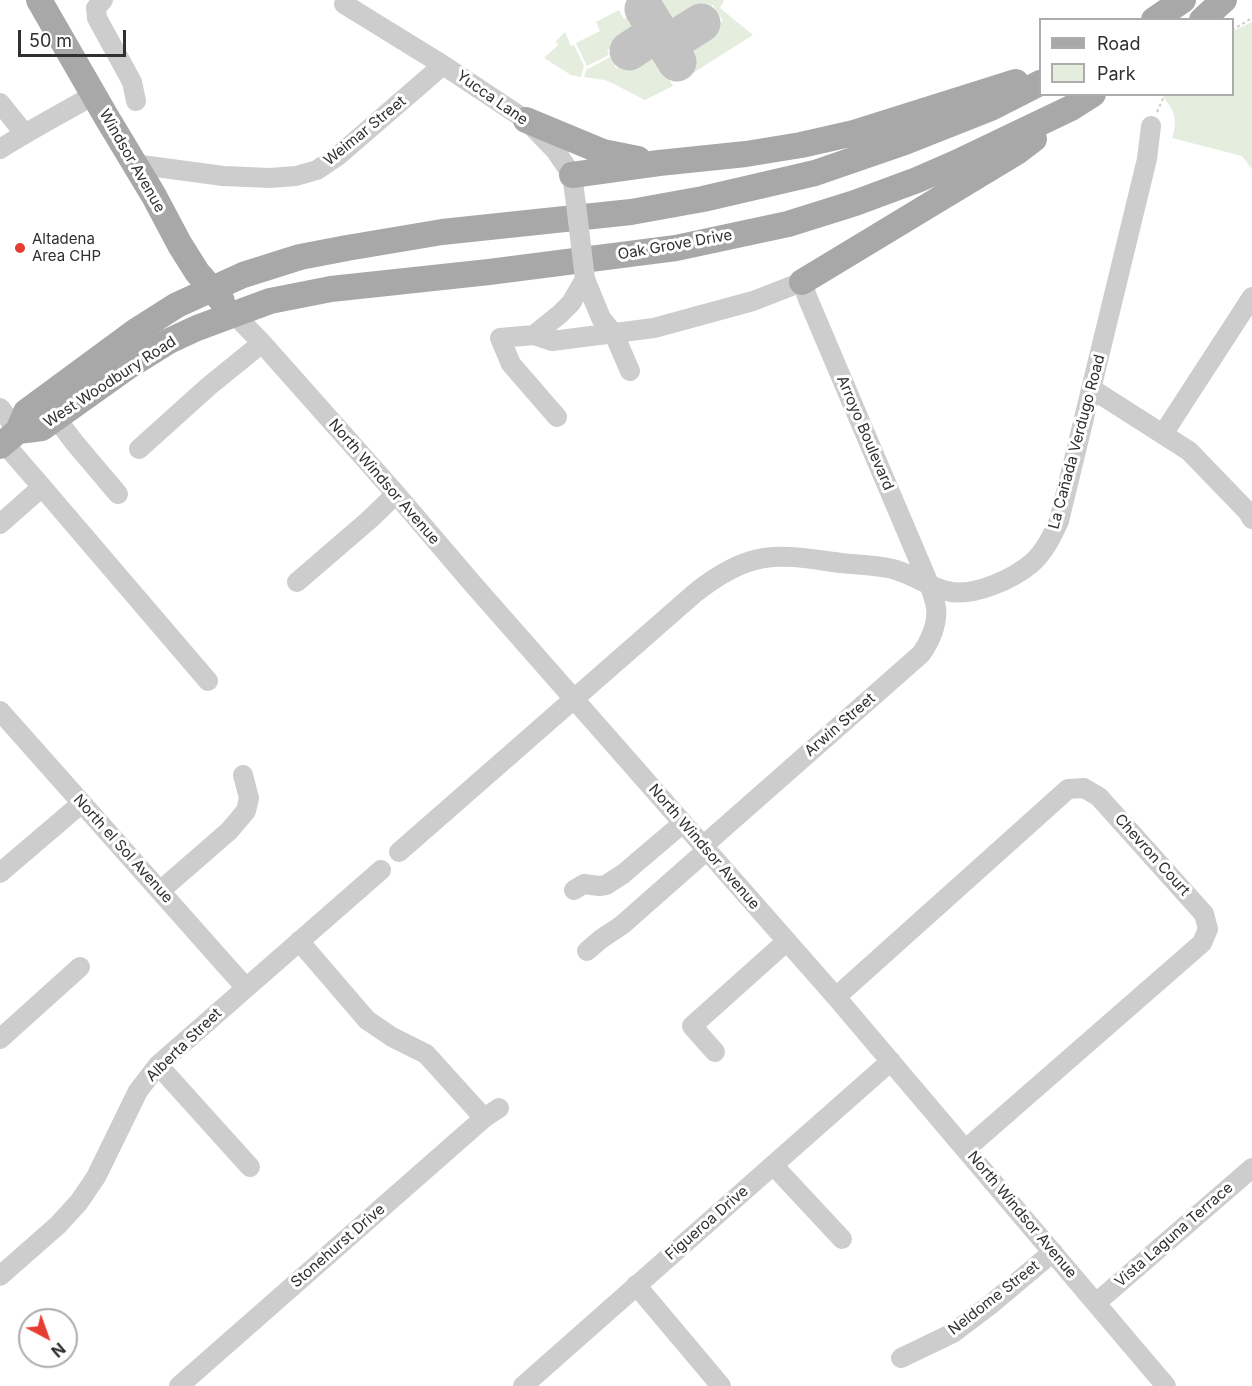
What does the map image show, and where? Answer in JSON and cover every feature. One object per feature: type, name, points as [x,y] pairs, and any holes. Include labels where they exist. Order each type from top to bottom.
[{"type":"main road","name":"Windsor Avenue","points":[[39,0],[154,196],[180,246],[234,315]]},
{"type":"main road","points":[[1157,18],[1183,0]]},
{"type":"main road","points":[[1204,18],[1224,0]]},
{"type":"main road","points":[[572,175],[801,145],[854,133],[1039,77]]},
{"type":"main road","points":[[212,289],[243,275],[300,257],[442,232],[631,212],[703,199],[815,173],[905,142],[992,108],[1039,84]]},
{"type":"main road","name":"Oak Grove Drive","points":[[234,315],[270,302],[331,289],[676,248],[788,224],[917,180],[1071,108],[1090,96]]},
{"type":"main road","points":[[802,282],[1017,152],[1071,108]]},
{"type":"main road","points":[[526,120],[603,152],[659,163]]},
{"type":"main road","name":"West Woodbury Road","points":[[7,440],[26,412],[80,372],[177,305],[212,289]]},
{"type":"main road","name":"West Woodbury Road","points":[[7,440],[42,428],[129,366],[169,341],[234,315]]},
{"type":"street","points":[[103,0],[96,8],[97,18],[132,82],[136,101]]},
{"type":"street","name":"Yucca Lane","points":[[344,4],[526,120],[555,150],[572,175],[585,279],[601,318],[614,334],[630,370]]},
{"type":"street","name":"Weimar Street","points":[[134,164],[223,176],[270,178],[296,176],[317,170],[339,155],[443,65]]},
{"type":"street","points":[[0,149],[94,95]]},
{"type":"street","points":[[0,103],[25,134]]},
{"type":"street","name":"La Cañada Verdugo Road","points":[[574,699],[704,586],[743,564],[764,558],[792,557],[896,570],[947,591],[963,593],[1011,577],[1032,563],[1048,544],[1059,521],[1147,159],[1150,126]]},
{"type":"street","points":[[534,335],[571,303],[585,279]]},
{"type":"street","points":[[557,417],[511,364],[500,338],[534,335],[552,341],[654,328],[753,301],[802,282]]},
{"type":"street","name":"Arroyo Boulevard","points":[[802,282],[929,584]]},
{"type":"street","points":[[1163,434],[1252,297]]},
{"type":"street","name":"North Windsor Avenue","points":[[234,315],[262,343],[396,494],[836,997],[1167,1386]]},
{"type":"street","points":[[139,449],[209,386],[262,343]]},
{"type":"street","points":[[1092,389],[1189,451],[1248,512],[1252,519]]},
{"type":"street","points":[[0,408],[7,440],[42,487],[208,681]]},
{"type":"street","points":[[56,418],[118,494]]},
{"type":"street","points":[[0,524],[42,487]]},
{"type":"street","points":[[297,582],[396,494]]},
{"type":"street","name":"Arwin Street","points":[[587,951],[622,925],[921,654],[933,632],[936,609],[929,584]]},
{"type":"street","points":[[399,852],[574,699]]},
{"type":"street","name":"North el Sol Avenue","points":[[0,711],[246,988]]},
{"type":"street","points":[[160,891],[229,831],[246,811],[249,798],[243,775]]},
{"type":"street","name":"Chevron Court","points":[[836,997],[1068,789],[1084,788],[1100,797],[1204,914],[1208,929],[1202,943],[966,1149]]},
{"type":"street","points":[[0,873],[82,803]]},
{"type":"street","points":[[574,890],[584,884],[606,885],[623,874],[684,823]]},
{"type":"street","name":"Alberta Street","points":[[0,1276],[58,1225],[79,1202],[96,1177],[138,1091],[158,1065],[381,870]]},
{"type":"street","name":"Stonehurst Drive","points":[[179,1386],[491,1113],[426,1054],[392,1037],[367,1020],[299,941]]},
{"type":"street","points":[[715,1052],[692,1026],[787,941]]},
{"type":"street","points":[[0,1039],[80,967]]},
{"type":"street","name":"Figueroa Drive","points":[[523,1386],[891,1061]]},
{"type":"street","points":[[158,1065],[250,1167]]},
{"type":"street","points":[[773,1165],[842,1239]]},
{"type":"street","name":"Vista Laguna Terrace","points":[[1096,1303],[1252,1168]]},
{"type":"street","name":"Neldome Street","points":[[901,1358],[954,1333],[1053,1252]]},
{"type":"street","points":[[636,1286],[721,1386]]},
{"type":"path","points":[[1234,29],[1252,18]]},
{"type":"green space","points":[[651,0],[723,0],[720,8],[753,35],[693,73],[685,59],[682,60],[674,47],[675,42],[702,26],[706,31],[723,21],[713,5],[697,15],[699,20],[673,37],[668,36],[650,7],[654,5]]},
{"type":"green space","points":[[619,10],[624,19],[639,12],[650,30],[648,35],[628,48],[625,42],[607,50],[609,55],[587,66],[576,43],[600,31],[596,22]]},
{"type":"green space","points":[[1252,22],[1252,169],[1242,156],[1172,138],[1175,126],[1174,116],[1163,97],[1234,96],[1234,31]]},
{"type":"green space","points":[[565,32],[584,66],[581,77],[571,75],[544,58],[558,45],[556,41]]},
{"type":"green space","points":[[652,40],[657,41],[672,65],[664,70],[673,86],[645,100],[605,80],[584,77],[586,70],[610,57],[616,68],[633,60],[631,54]]},
{"type":"taxiway","points":[[644,9],[677,62]]},
{"type":"taxiway","points":[[666,45],[701,23]]},
{"type":"taxiway","points":[[629,51],[658,32]]},
{"type":"place","name":"Altadena Area CHP","points":[[20,248]]}]
